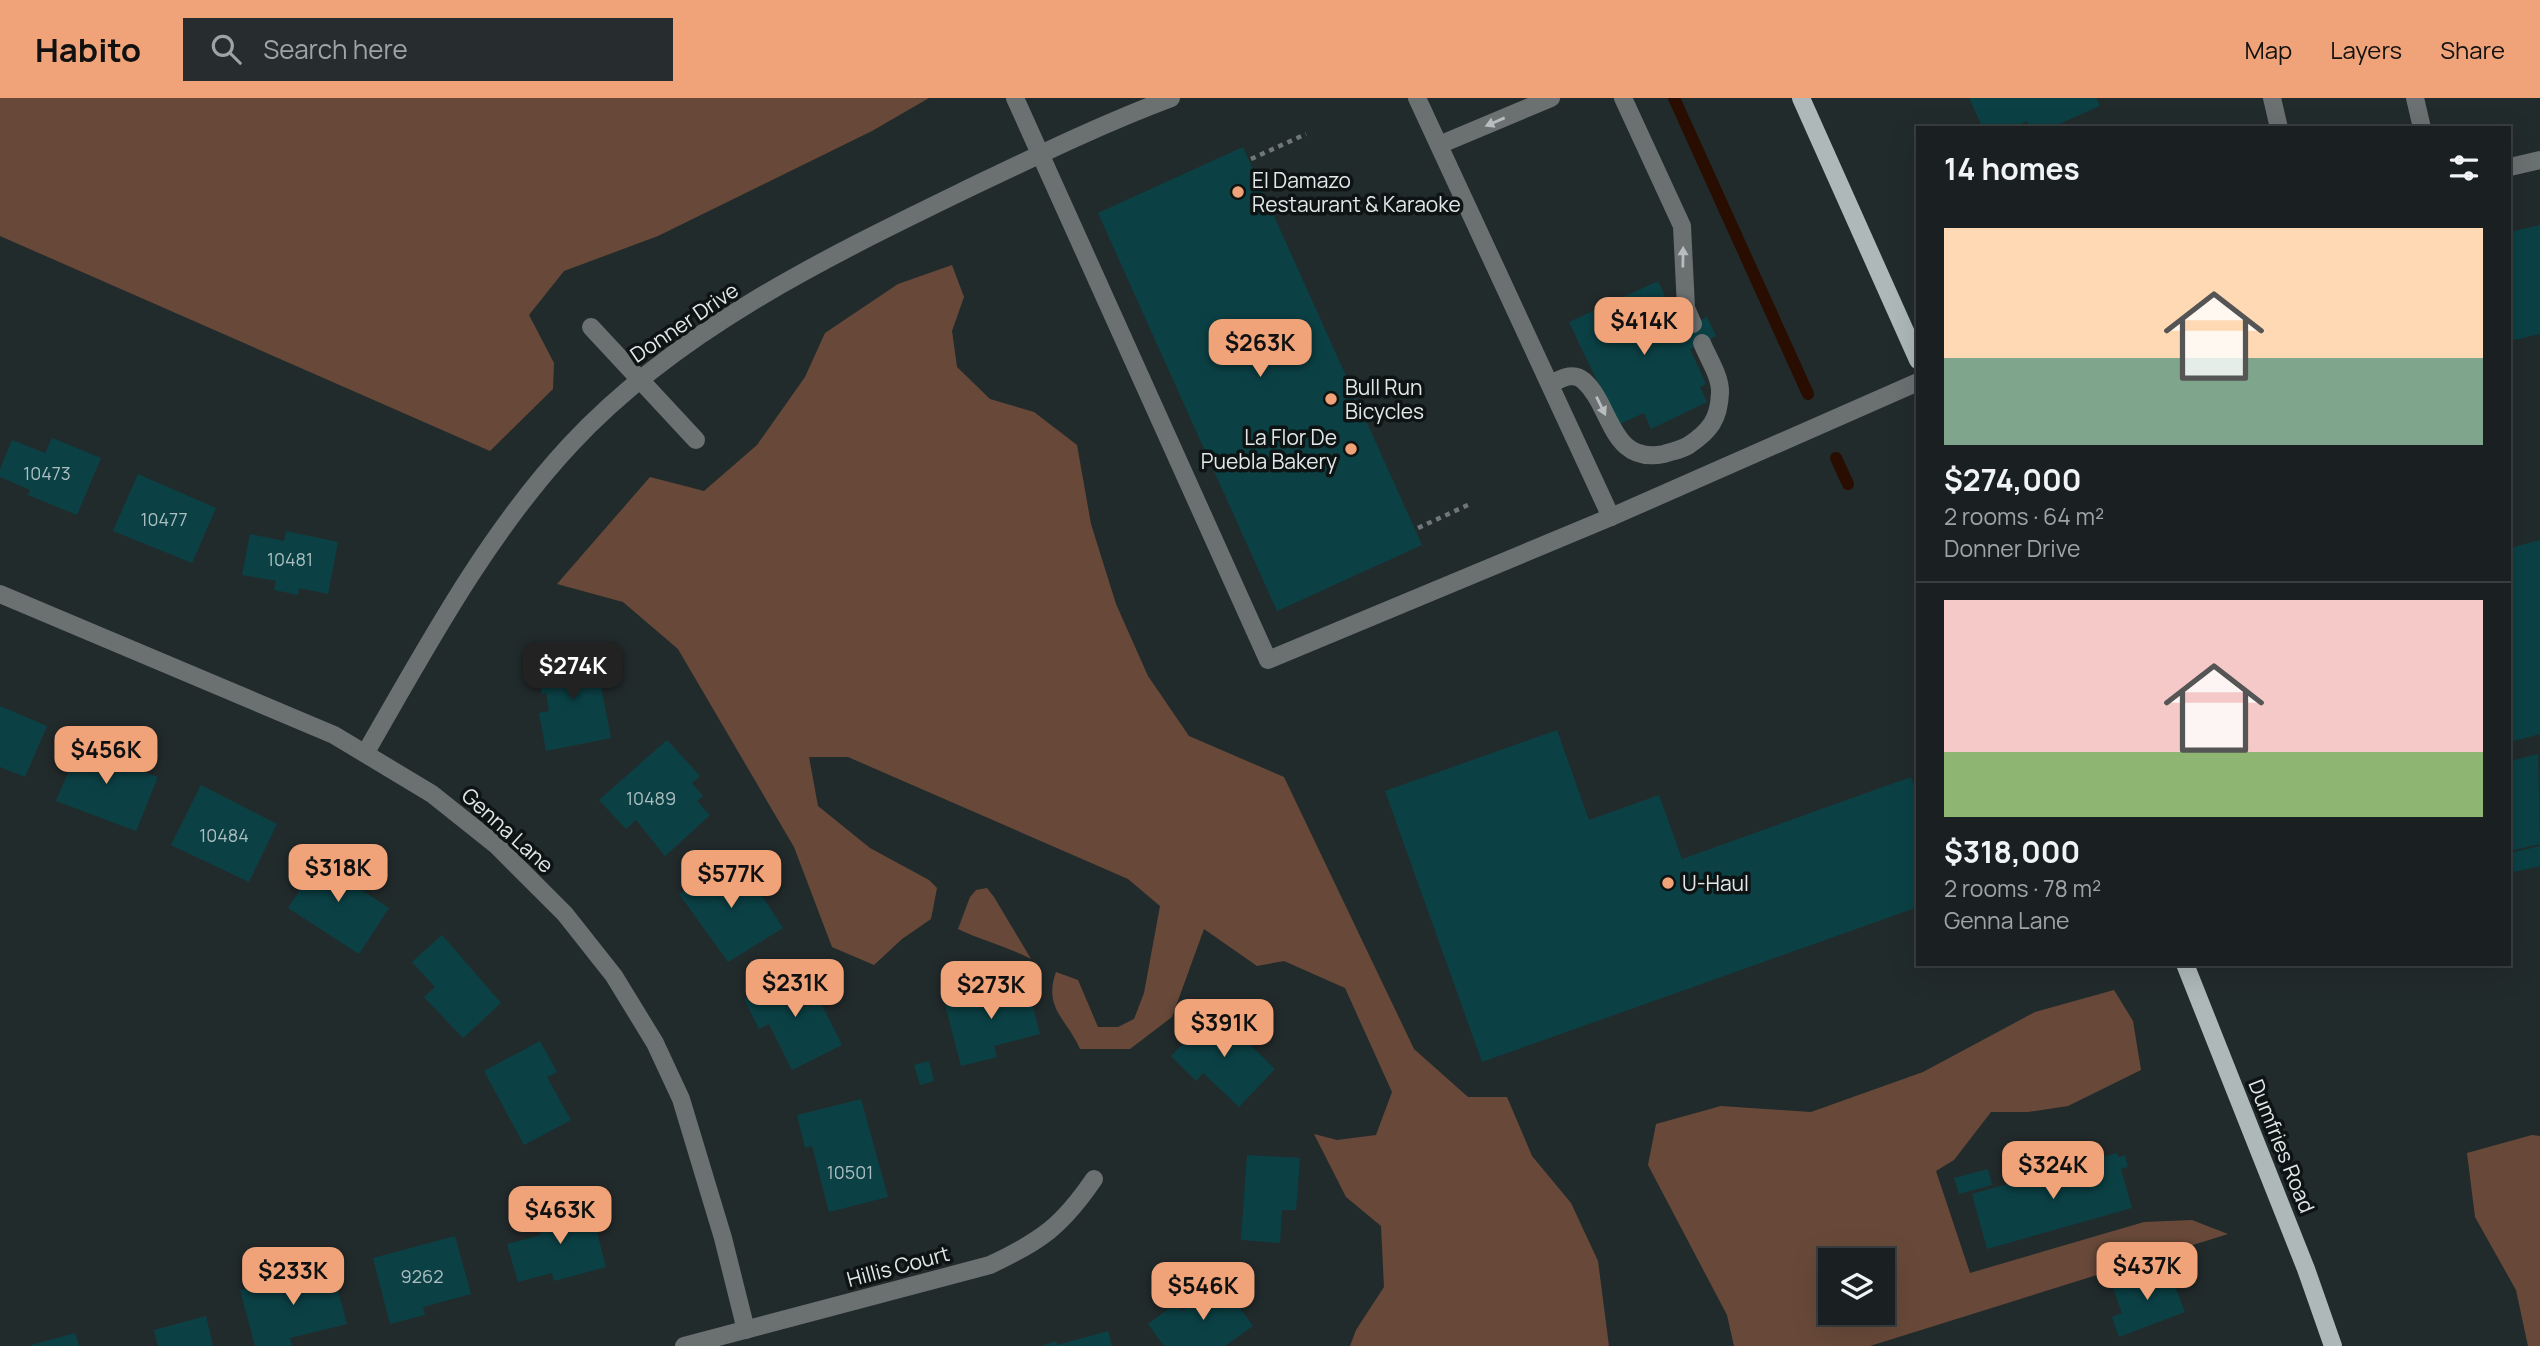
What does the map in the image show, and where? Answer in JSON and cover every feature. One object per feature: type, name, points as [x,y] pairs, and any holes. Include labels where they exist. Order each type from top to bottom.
[{"type":"main road","points":[[1801,98],[1909,323],[1916,352]]},
{"type":"main road","name":"Dumfries Road","points":[[2186,966],[2306,1269],[2333,1346]]},
{"type":"street","points":[[1015,98],[1268,660],[1611,517],[1916,383]]},
{"type":"street","name":"Donner Drive","points":[[366,752],[422,654],[495,540],[570,445],[639,379],[784,283],[901,221],[1110,121],[1171,98]]},
{"type":"street","points":[[1417,98],[1611,517]]},
{"type":"street","points":[[1439,145],[1551,98]]},
{"type":"street","points":[[1623,98],[1682,226],[1686,307],[1693,324]]},
{"type":"street","points":[[2272,98],[2279,126]]},
{"type":"street","points":[[2415,98],[2422,126]]},
{"type":"street","points":[[2511,167],[2540,160]]},
{"type":"street","points":[[591,327],[696,440]]},
{"type":"street","points":[[1549,384],[1568,376],[1582,379],[1596,395],[1614,433],[1624,445],[1651,456],[1683,449],[1710,431],[1719,410],[1721,386],[1702,343]]},
{"type":"street","name":"Genna Lane","points":[[0,594],[334,735],[432,794],[496,845],[565,914],[614,976],[654,1043],[681,1099],[723,1238],[746,1329]]},
{"type":"street","name":"Hillis Court","points":[[684,1346],[989,1265],[1034,1244],[1071,1213],[1094,1180]]},
{"type":"path","points":[[1251,159],[1306,134]]},
{"type":"path","points":[[1418,528],[1470,504]]},
{"type":"shaded area","points":[[0,98],[929,98],[872,131],[658,236],[564,271],[529,315],[554,363],[553,389],[490,451],[0,236]]},
{"type":"shaded area","points":[[952,265],[964,297],[952,331],[957,367],[990,399],[1034,412],[1077,445],[1091,524],[1116,604],[1148,676],[1189,736],[1284,777],[1414,1049],[1468,1097],[1507,1097],[1532,1156],[1571,1203],[1598,1261],[1609,1346],[1350,1346],[1356,1330],[1384,1287],[1381,1226],[1346,1197],[1314,1134],[1337,1140],[1376,1135],[1392,1092],[1345,988],[1284,961],[1257,966],[1204,929],[1172,1017],[1130,1049],[1080,1049],[1054,1004],[1052,995],[1056,972],[1078,980],[1098,1027],[1118,1027],[1134,1019],[1144,993],[1160,906],[1128,879],[848,757],[809,757],[818,806],[870,848],[929,880],[937,888],[931,919],[902,939],[874,965],[832,947],[794,847],[678,649],[623,602],[557,584],[650,477],[704,491],[757,445],[805,377],[825,333],[898,284]]},
{"type":"shaded area","points":[[987,888],[1031,959],[958,929],[970,897],[976,890]]},
{"type":"shaded area","points":[[2114,990],[2133,1021],[2141,1070],[2068,1106],[2028,1112],[1991,1112],[1954,1160],[1936,1171],[1970,1273],[2144,1222],[2192,1220],[2228,1234],[1870,1346],[1734,1346],[1727,1315],[1648,1165],[1656,1124],[1721,1106],[1811,1112],[1923,1072],[2035,1012]]},
{"type":"shaded area","points":[[2532,1135],[2540,1136],[2540,1346],[2528,1346],[2516,1290],[2475,1217],[2467,1153]]},
{"type":"building","points":[[1969,98],[2096,98],[2100,106],[2055,126],[2029,126],[2027,121],[2016,126],[1982,126]]},
{"type":"building","points":[[1243,147],[1422,545],[1277,611],[1098,213]]},
{"type":"building","points":[[2540,225],[2540,334],[2511,341],[2511,232]]},
{"type":"building","points":[[1658,281],[1681,330],[1707,317],[1716,336],[1690,349],[1706,384],[1700,387],[1707,402],[1651,429],[1644,413],[1618,425],[1569,322]]},
{"type":"building","points":[[52,438],[101,458],[77,515],[28,495],[30,490],[0,477],[0,469],[12,440],[45,453]]},
{"type":"building","points":[[138,474],[216,508],[192,563],[113,531]]},
{"type":"building","points":[[286,531],[338,542],[328,594],[299,588],[298,595],[274,590],[276,581],[242,575],[250,534],[284,541]]},
{"type":"building","points":[[2540,540],[2540,734],[2511,742],[2511,548]]},
{"type":"building","points":[[594,651],[611,738],[546,751],[539,713],[549,711],[546,693],[542,694],[540,682],[543,681],[539,661]]},
{"type":"building","points":[[0,706],[47,726],[25,777],[0,767]]},
{"type":"building","name":"U-Haul","points":[[1557,730],[1589,820],[1659,795],[1682,859],[1911,777],[1916,791],[1916,908],[1482,1062],[1385,791]]},
{"type":"building","points":[[84,736],[118,751],[113,761],[158,777],[136,831],[56,801]]},
{"type":"building","points":[[667,740],[700,776],[692,783],[703,796],[697,801],[710,815],[665,856],[636,820],[626,829],[599,800]]},
{"type":"building","points":[[2538,754],[2540,844],[2511,851],[2511,761]]},
{"type":"building","points":[[201,785],[277,824],[249,882],[171,845]]},
{"type":"building","points":[[2540,846],[2540,866],[2514,872],[2511,853]]},
{"type":"building","points":[[325,852],[355,871],[348,881],[389,908],[359,954],[288,908]]},
{"type":"building","points":[[736,856],[783,928],[728,962],[679,894]]},
{"type":"building","points":[[442,935],[501,1003],[463,1038],[424,997],[435,987],[412,962]]},
{"type":"building","points":[[804,969],[842,1045],[792,1070],[769,1024],[759,1029],[744,999]]},
{"type":"building","points":[[1026,980],[1040,1034],[994,1046],[997,1057],[961,1066],[944,1001]]},
{"type":"building","points":[[1215,1010],[1275,1069],[1239,1107],[1203,1073],[1196,1081],[1171,1056]]},
{"type":"building","points":[[540,1041],[557,1072],[547,1077],[571,1120],[524,1145],[484,1071]]},
{"type":"building","points":[[929,1061],[934,1081],[920,1085],[914,1065]]},
{"type":"building","points":[[861,1099],[888,1197],[829,1212],[812,1146],[805,1148],[797,1115]]},
{"type":"building","points":[[2117,1153],[2118,1157],[2125,1155],[2128,1167],[2121,1169],[2132,1208],[1987,1249],[1972,1194]]},
{"type":"building","points":[[1247,1155],[1300,1158],[1296,1210],[1282,1210],[1280,1243],[1241,1240]]},
{"type":"building","points":[[1988,1169],[1992,1185],[1959,1194],[1954,1178]]},
{"type":"building","points":[[589,1202],[606,1267],[554,1281],[552,1273],[518,1282],[507,1244],[541,1235],[536,1216]]},
{"type":"building","points":[[455,1236],[471,1294],[423,1307],[425,1315],[390,1324],[373,1258]]},
{"type":"building","points":[[331,1265],[347,1324],[290,1338],[292,1346],[255,1346],[240,1290]]},
{"type":"building","points":[[2168,1268],[2185,1312],[2119,1337],[2112,1317],[2122,1313],[2113,1288]]},
{"type":"building","points":[[1222,1283],[1253,1326],[1225,1346],[1164,1346],[1148,1324],[1176,1303],[1182,1311]]},
{"type":"building","points":[[206,1316],[213,1346],[158,1346],[154,1330]]},
{"type":"building","points":[[1108,1331],[1112,1346],[1042,1346],[1056,1341],[1057,1345]]},
{"type":"building","points":[[75,1333],[79,1346],[31,1346],[31,1345]]},
{"type":"waterway","points":[[1674,98],[1808,394]]},
{"type":"waterway","points":[[1836,458],[1848,484]]},
{"type":"place","name":"El Damazo Restaurant & Karaoke","points":[[1238,192]]},
{"type":"place","name":"Bull Run Bicycles","points":[[1331,399]]},
{"type":"place","name":"La Flor De Puebla Bakery","points":[[1351,449]]},
{"type":"place","name":"U-Haul","points":[[1668,883]]}]
